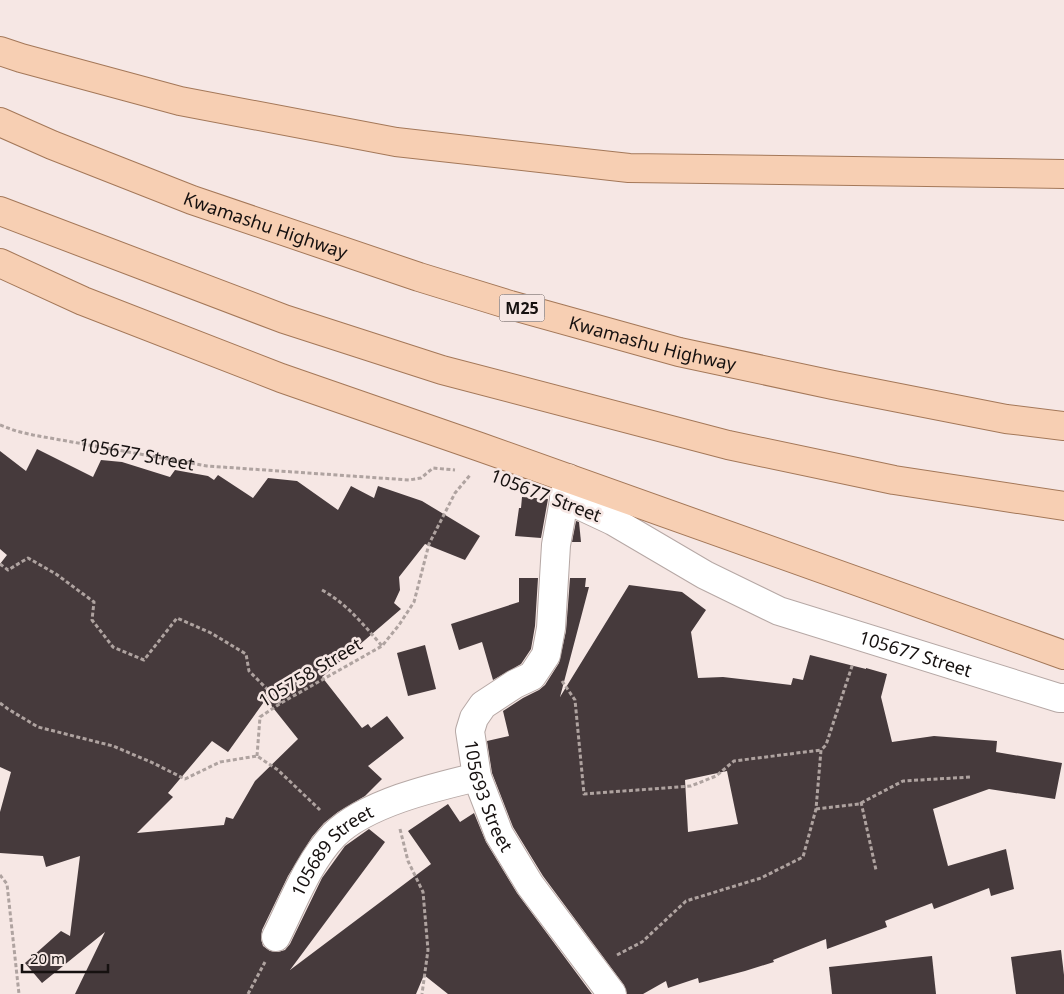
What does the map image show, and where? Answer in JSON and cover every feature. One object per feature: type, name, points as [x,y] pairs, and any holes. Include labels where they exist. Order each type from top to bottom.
[{"type":"main road","points":[[0,51],[180,101],[396,142],[629,168],[1064,174]]},
{"type":"main road","name":"Kwamashu Highway","points":[[0,122],[52,145],[192,200],[419,277],[510,305],[679,352],[1006,419],[1064,426]]},
{"type":"main road","points":[[0,211],[284,319],[442,370],[728,445],[894,480],[1064,506]]},
{"type":"main road","points":[[0,263],[83,301],[566,488],[1064,655]]},
{"type":"street","name":"105677 Street","points":[[566,488],[613,521],[705,575],[779,611],[1064,698]]},
{"type":"street","name":"105693 Street","points":[[566,488],[556,545],[551,628],[546,655],[532,676],[496,695],[483,705],[474,718],[470,731],[477,777],[499,834],[530,886],[612,994]]},
{"type":"street","name":"105689 Street","points":[[276,937],[314,863],[340,829],[362,815],[394,801],[425,790],[477,777]]},
{"type":"path","name":"105677 Street","points":[[0,425],[33,435],[207,466],[410,480],[420,478],[433,468],[461,469]]},
{"type":"path","name":"105758 Street","points":[[257,756],[260,717],[281,703],[382,646],[399,625],[414,602],[429,544],[455,493],[476,469]]},
{"type":"path","points":[[0,564],[8,570],[28,558],[56,574],[94,602],[92,620],[113,647],[144,660],[177,618],[211,633],[246,654],[249,671],[281,703]]},
{"type":"path","name":"105758 Street","points":[[322,590],[337,598],[356,615],[382,646]]},
{"type":"path","points":[[546,655],[575,700],[584,794],[691,786],[716,776],[734,761],[821,750],[826,745],[862,637]]},
{"type":"path","points":[[0,703],[8,710],[38,727],[113,746],[185,779],[220,762],[257,756],[278,770],[340,829]]},
{"type":"path","points":[[596,973],[613,957],[642,942],[686,901],[761,878],[803,858],[816,809],[821,750]]},
{"type":"path","points":[[816,809],[861,802],[903,781],[971,777]]},
{"type":"path","points":[[394,801],[408,861],[423,892],[428,950],[422,994]]},
{"type":"path","points":[[861,802],[876,870]]},
{"type":"path","points":[[0,875],[7,884],[20,994]]},
{"type":"path","points":[[248,994],[276,937]]},
{"type":"building","points":[[37,449],[93,477],[101,460],[122,462],[170,477],[175,470],[208,476],[214,480],[218,475],[253,498],[268,478],[297,481],[338,510],[351,486],[374,498],[378,486],[422,501],[480,536],[465,560],[425,544],[399,577],[400,590],[394,603],[401,609],[322,677],[362,728],[368,724],[371,728],[387,716],[404,738],[368,766],[382,779],[365,796],[324,823],[312,837],[288,876],[262,930],[261,939],[263,946],[270,951],[278,952],[285,950],[290,944],[322,878],[345,846],[369,829],[385,842],[290,970],[431,864],[408,831],[448,804],[460,822],[474,813],[486,842],[517,893],[592,994],[448,994],[424,975],[416,994],[75,994],[105,932],[42,983],[25,963],[61,931],[70,936],[80,856],[46,867],[43,856],[0,853],[0,812],[11,772],[0,767],[0,564],[7,555],[0,549],[0,451],[26,471]],"holes":[[[266,699],[298,739],[255,781],[233,819],[226,817],[224,825],[137,833],[173,797],[168,793],[212,741],[228,752]]]},
{"type":"building","points":[[522,497],[548,499],[541,538],[515,536]]},
{"type":"building","points":[[576,521],[579,522],[581,542],[572,542]]},
{"type":"building","points":[[519,578],[538,578],[535,626],[531,649],[521,664],[493,680],[482,642],[459,650],[451,624],[519,602]]},
{"type":"building","points":[[570,578],[586,578],[585,587],[589,587],[560,697],[629,585],[682,592],[706,610],[691,632],[698,678],[723,677],[791,685],[793,678],[803,680],[810,655],[887,674],[881,697],[892,742],[934,736],[997,741],[996,752],[1062,763],[1055,799],[989,789],[933,809],[948,866],[1006,849],[1014,889],[991,896],[989,888],[934,909],[932,903],[885,921],[887,927],[827,949],[826,939],[773,960],[774,962],[745,971],[699,983],[698,978],[668,988],[666,981],[643,994],[627,994],[624,985],[543,876],[513,827],[492,773],[487,741],[509,736],[503,711],[545,685],[559,663],[566,631]],"holes":[[[727,771],[738,824],[688,832],[685,780]]]},
{"type":"building","points":[[425,645],[436,689],[408,696],[397,653]]},
{"type":"building","points":[[1061,950],[1064,994],[1016,994],[1011,957]]},
{"type":"building","points":[[932,956],[936,994],[832,994],[829,967]]}]
